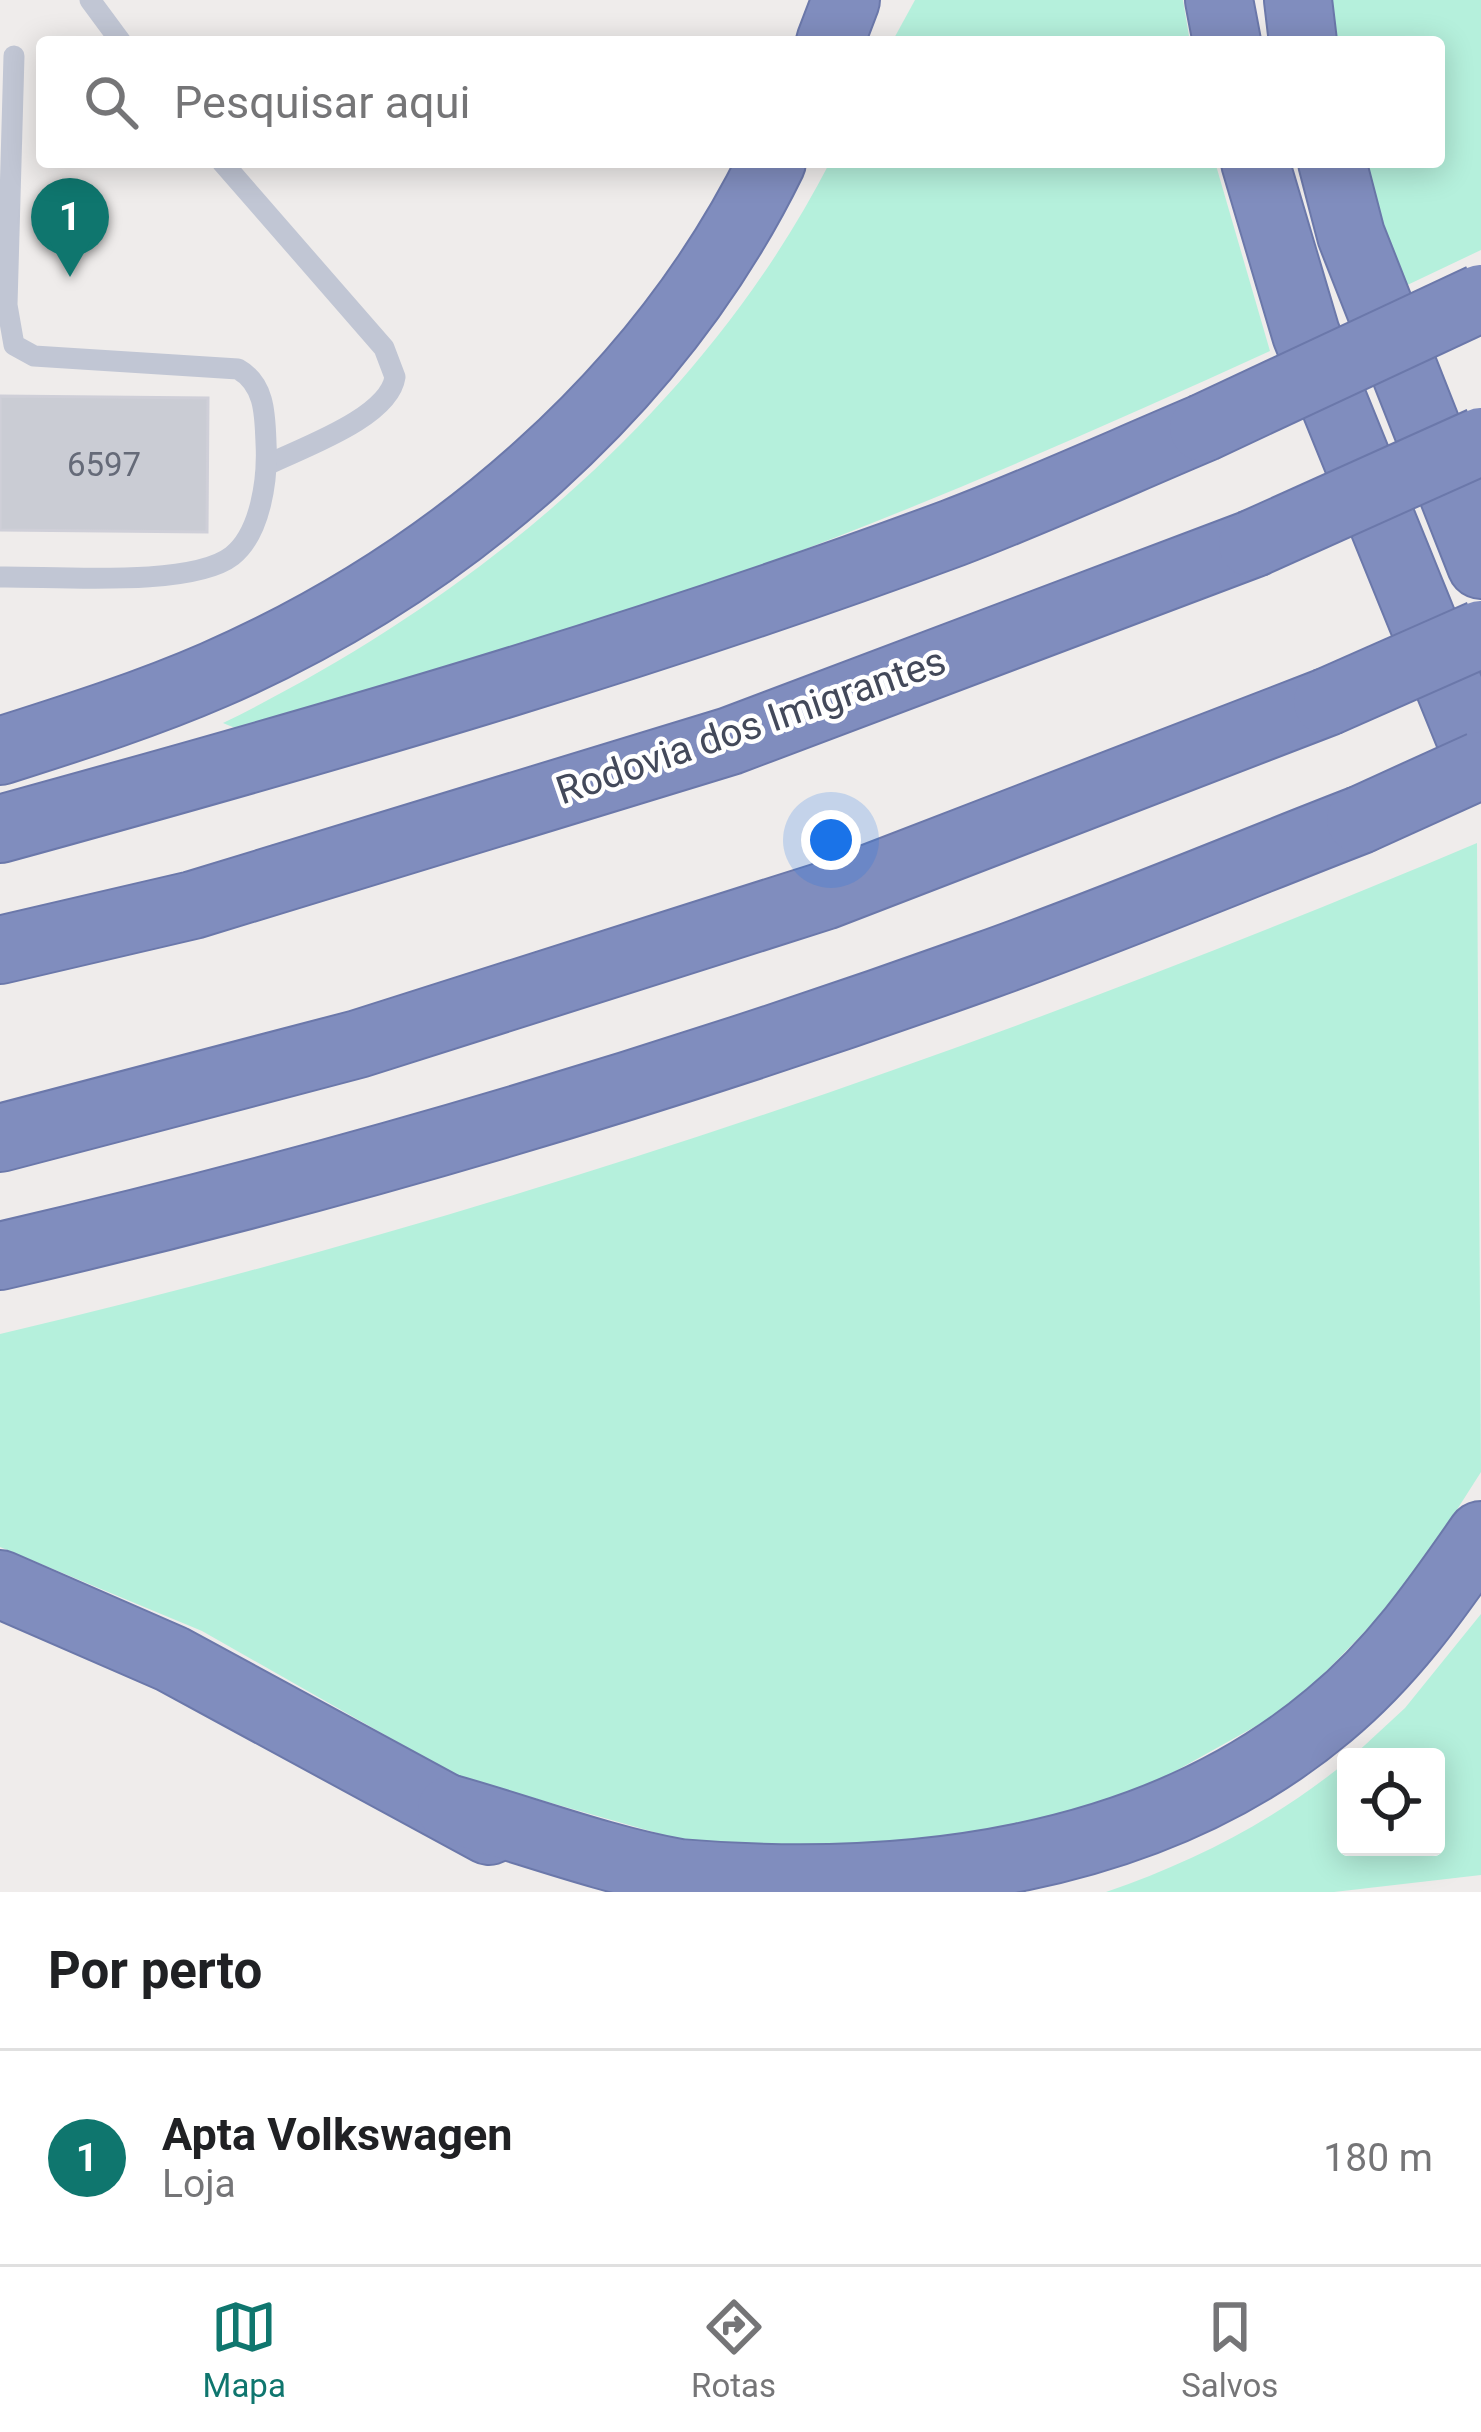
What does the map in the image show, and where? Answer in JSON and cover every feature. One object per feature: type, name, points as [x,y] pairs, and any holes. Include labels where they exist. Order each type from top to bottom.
[{"type":"highway","points":[[832,36],[846,0]]},
{"type":"highway","points":[[1219,0],[1226,36]]},
{"type":"highway","points":[[1298,0],[1302,36]]},
{"type":"highway","points":[[0,751],[217,674],[333,614],[467,526],[587,425],[682,307],[768,168]]},
{"type":"highway","points":[[0,1256],[257,1196],[719,1056],[988,965],[1360,820],[1481,765],[1306,334],[1257,168]]},
{"type":"highway","points":[[1334,168],[1351,235],[1481,566]]},
{"type":"highway","points":[[0,829],[349,734],[955,532],[1203,428],[1481,298]]},
{"type":"highway","name":"Rodovia dos Imigrantes","points":[[0,950],[193,905],[730,741],[1252,544],[1481,441]]},
{"type":"highway","points":[[0,1138],[358,1044],[824,896],[1327,703],[1481,634]]},
{"type":"highway","points":[[451,1809],[676,1873],[802,1888],[926,1882],[1031,1865],[1151,1823],[1284,1749],[1330,1714],[1434,1608],[1481,1535]]},
{"type":"highway","points":[[0,1584],[172,1659],[556,1870],[612,1892]]},
{"type":"lane","points":[[90,0],[117,36]]},
{"type":"lane","points":[[0,577],[183,573],[214,564],[232,556],[250,533],[267,465],[262,402],[250,376],[238,369],[34,356],[14,345],[7,304],[14,56]]},
{"type":"lane","points":[[227,168],[384,348],[395,377],[385,401],[349,426],[267,465]]},
{"type":"green space","points":[[915,0],[1183,0],[1189,36],[895,36]]},
{"type":"green space","points":[[1321,0],[1481,0],[1481,250],[1401,288],[1358,168],[1445,168],[1445,36],[1325,36]]},
{"type":"green space","points":[[827,168],[1217,168],[1270,351],[947,493],[688,593],[247,733],[223,723],[405,619],[572,491],[647,418],[716,338],[777,253]]},
{"type":"green space","points":[[1477,843],[1481,1472],[1407,1588],[1309,1689],[1265,1721],[1138,1792],[1023,1833],[802,1855],[682,1840],[459,1777],[202,1631],[0,1547],[0,1334],[378,1235],[749,1120],[1115,988]]},
{"type":"green space","points":[[1481,1614],[1481,1875],[1334,1892],[1106,1892],[1232,1838],[1337,1769],[1337,1856],[1445,1856],[1445,1748],[1362,1748],[1405,1708]]},
{"type":"building","points":[[0,396],[208,398],[207,532],[0,530]]},
{"type":"place","name":"Apta Volkswagen","points":[[70,277]]}]
